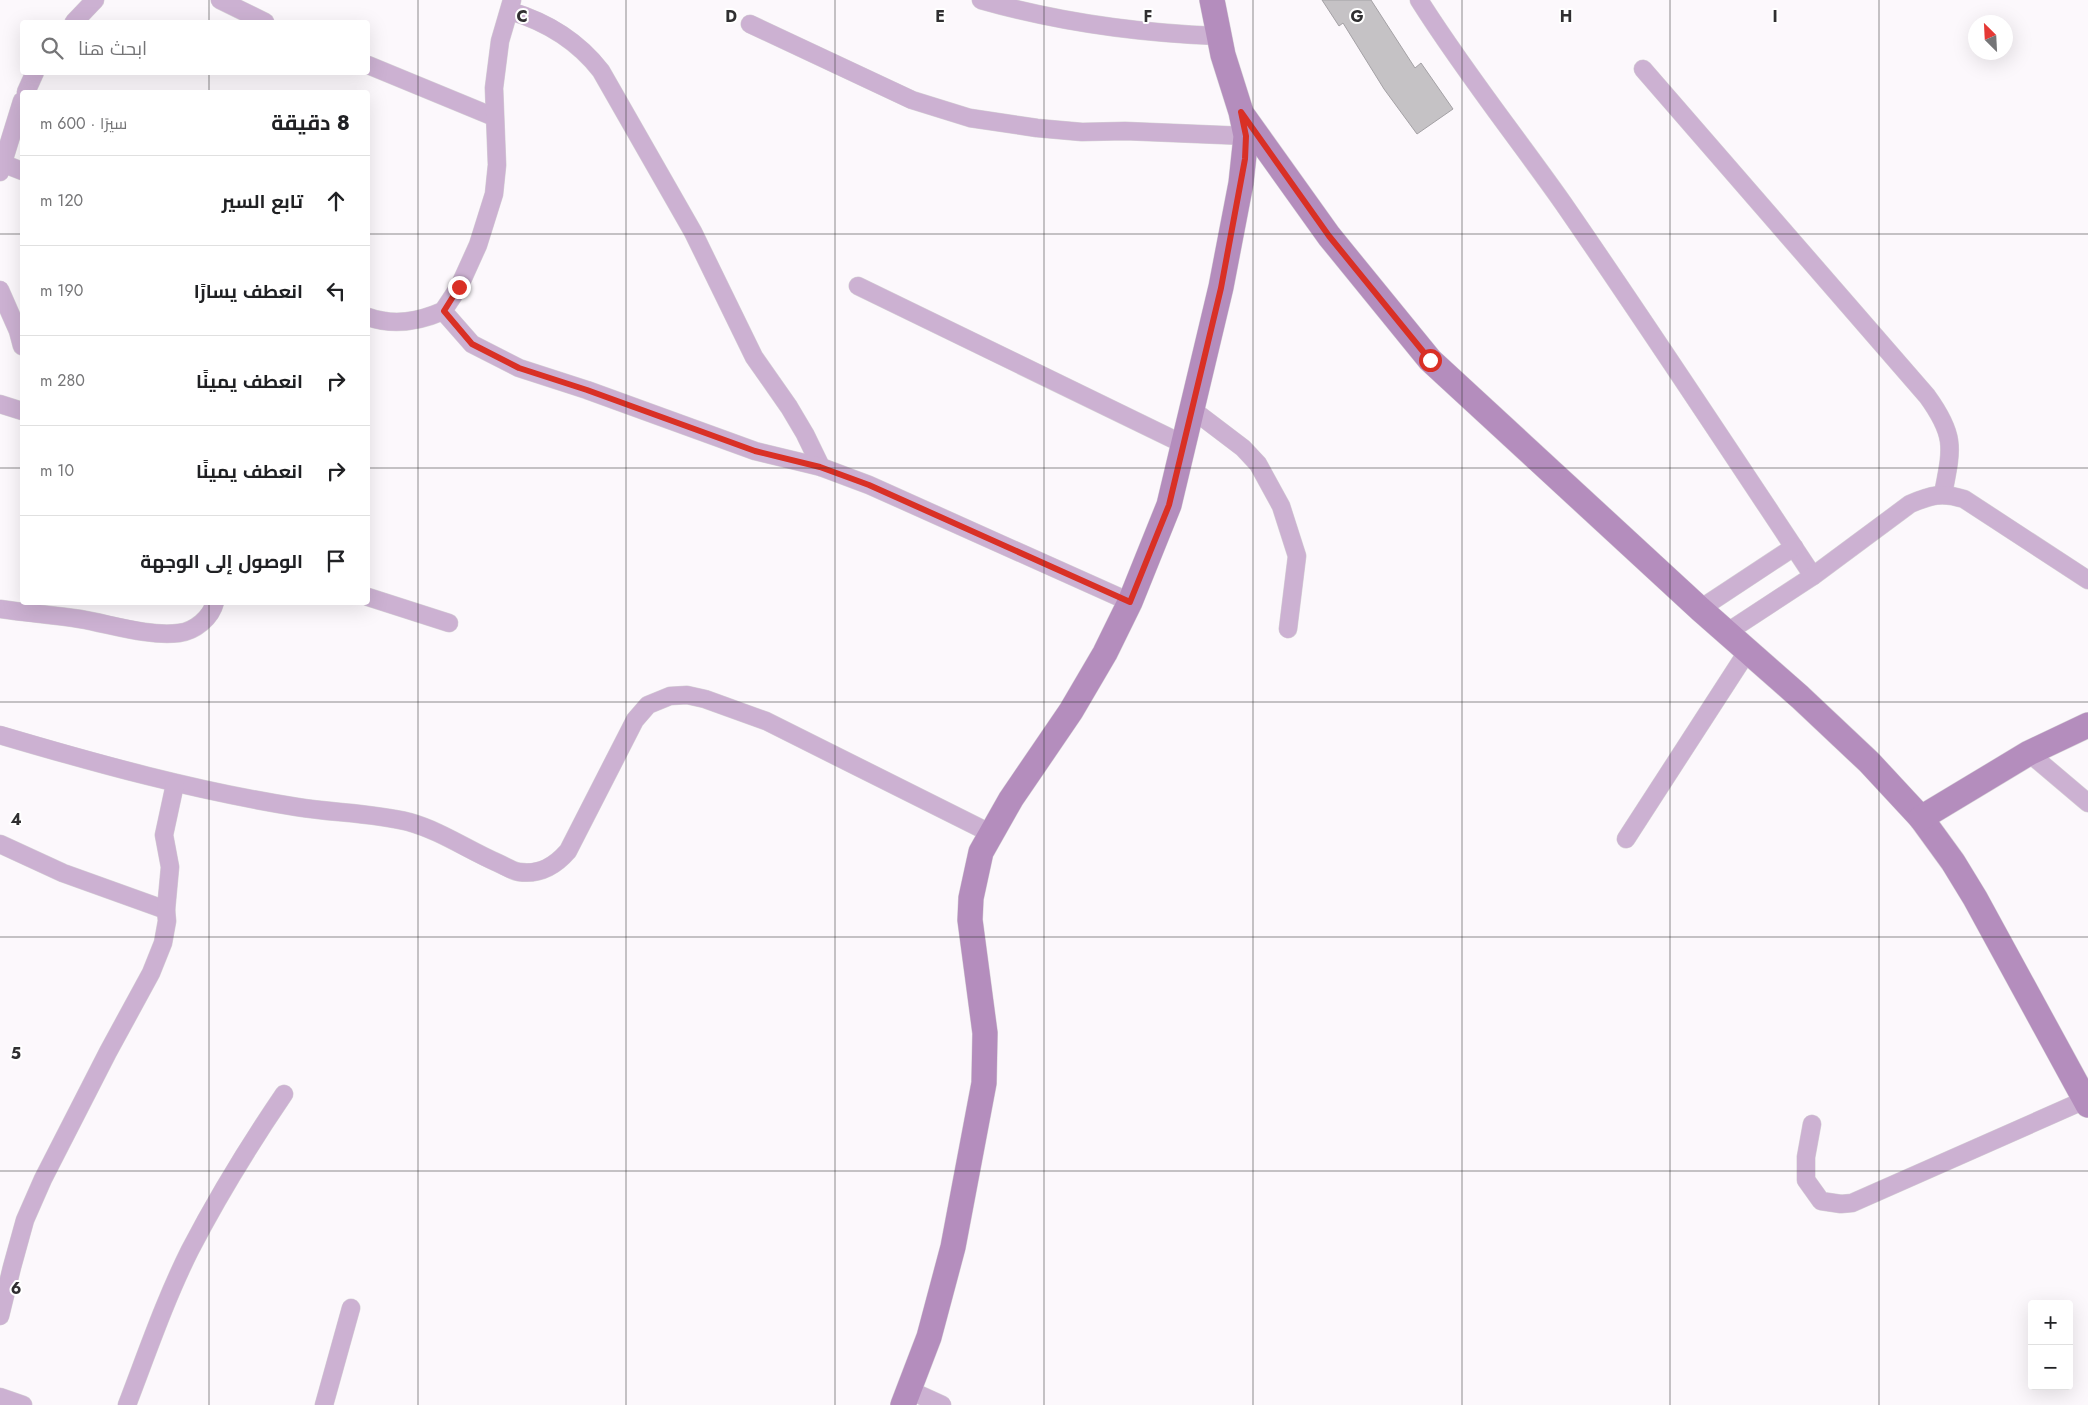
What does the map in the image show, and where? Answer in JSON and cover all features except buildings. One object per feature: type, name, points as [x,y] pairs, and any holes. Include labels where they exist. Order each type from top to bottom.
[{"type":"street","points":[[76,20],[95,0]]},
{"type":"street","points":[[220,0],[261,20]]},
{"type":"street","points":[[981,0],[1067,20],[1168,34],[1218,36]]},
{"type":"street","points":[[1212,0],[1218,36],[1244,124],[1329,236],[1430,360],[1726,633],[1800,697],[1869,762],[1921,818],[1953,862],[1975,898],[2086,1103],[1852,1204],[1821,1201],[1806,1180],[1806,1156],[1812,1124]]},
{"type":"street","points":[[1419,0],[1483,94],[1562,202],[1741,465],[1813,576]]},
{"type":"street","points":[[370,318],[380,322],[397,324],[422,319],[444,311],[459,287],[478,245],[494,194],[498,165],[494,117],[494,88],[500,41],[511,6],[574,42],[587,53],[601,71],[693,232],[754,357],[789,407],[805,434],[820,467]]},
{"type":"street","points":[[750,24],[912,100],[970,118],[1037,128],[1082,132],[1244,124]]},
{"type":"street","points":[[370,66],[494,117]]},
{"type":"street","points":[[1643,69],[1928,396],[1945,424],[1951,454],[1943,494]]},
{"type":"street","points":[[27,90],[34,75]]},
{"type":"street","points":[[20,107],[1,167],[20,171]]},
{"type":"street","points":[[942,1405],[906,1398],[929,1337],[953,1247],[984,1083],[985,1033],[970,920],[971,898],[976,870],[981,852],[990,833],[1072,710],[1105,653],[1130,602],[1167,512],[1185,445],[1232,236],[1242,183],[1244,124]]},
{"type":"street","points":[[858,286],[1185,445]]},
{"type":"street","points":[[0,290],[20,338]]},
{"type":"street","points":[[444,311],[472,344],[519,368],[587,390],[755,451],[820,467],[869,485],[1130,602]]},
{"type":"street","points":[[0,404],[20,411]]},
{"type":"street","points":[[1193,410],[1243,448],[1258,464],[1281,506],[1297,556],[1288,629]]},
{"type":"street","points":[[1726,633],[1813,576],[1910,504],[1943,494],[1964,499],[2088,580]]},
{"type":"street","points":[[1700,609],[1794,548]]},
{"type":"street","points":[[370,598],[449,623]]},
{"type":"street","points":[[0,609],[80,619],[147,632],[179,633],[202,623],[214,605]]},
{"type":"street","points":[[1626,839],[1747,652]]},
{"type":"street","points":[[0,735],[175,784],[297,807],[411,823],[452,839],[479,855],[518,872],[533,873],[547,869],[560,860],[568,851],[635,720],[648,705],[670,696],[687,695],[766,721],[990,833]]},
{"type":"street","points":[[1921,818],[2029,753],[2088,725]]},
{"type":"street","points":[[2029,753],[2088,803]]},
{"type":"street","points":[[0,1316],[25,1220],[43,1179],[151,973],[164,943],[170,867],[164,835],[175,784]]},
{"type":"street","points":[[0,844],[63,873],[166,910]]},
{"type":"street","points":[[126,1405],[163,1312],[190,1251],[228,1182],[284,1094]]},
{"type":"street","points":[[324,1405],[351,1308]]},
{"type":"street","points":[[0,1397],[23,1405]]},
{"type":"route","points":[[459,287],[444,311],[472,344],[519,368],[587,390],[755,451],[820,467],[869,485],[1130,602],[1169,505],[1185,445],[1221,288],[1245,159],[1246,136],[1241,112],[1329,236],[1430,360]]}]
